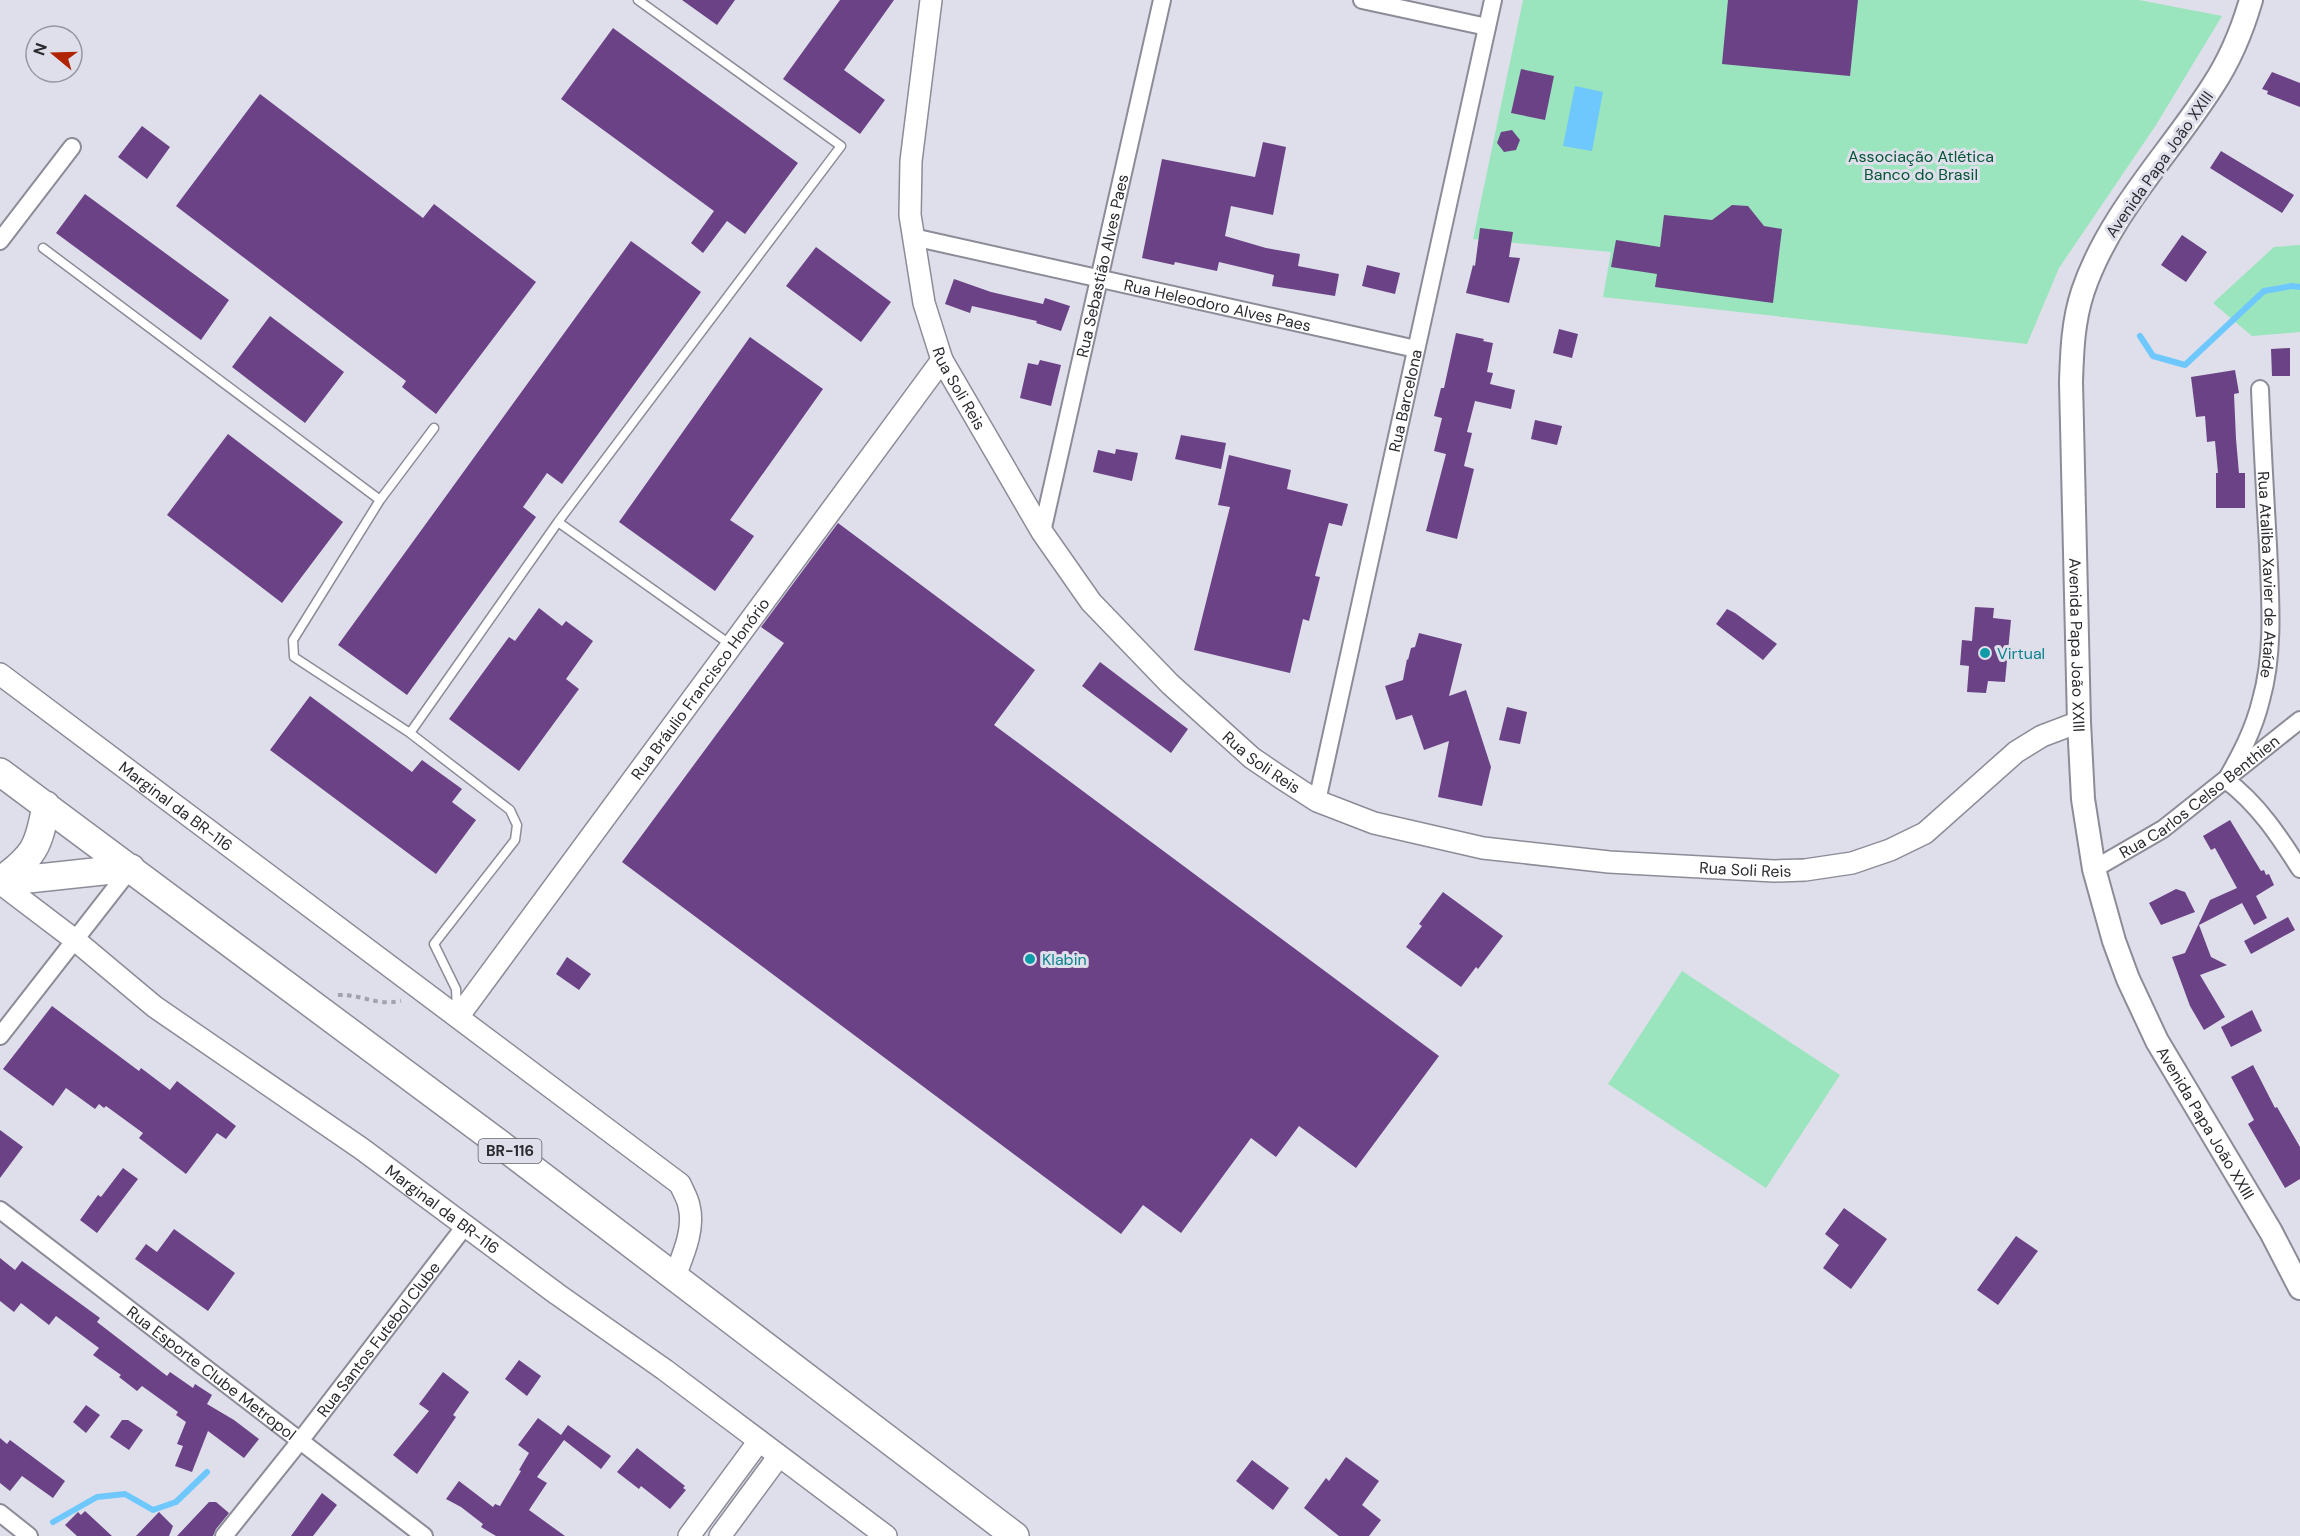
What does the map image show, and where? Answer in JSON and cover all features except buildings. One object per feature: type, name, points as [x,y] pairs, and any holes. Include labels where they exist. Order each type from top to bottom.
[{"type":"highway","name":"BR-116","points":[[0,772],[675,1276],[1015,1536]]},
{"type":"highway","points":[[0,882],[34,851],[41,834],[46,805]]},
{"type":"highway","points":[[0,882],[131,868]]},
{"type":"main road","name":"Avenida Papa João XXIII","points":[[2251,0],[2231,54],[2214,86],[2131,201],[2107,239],[2092,269],[2077,311],[2071,382],[2079,722],[2083,799],[2094,869],[2114,941],[2128,979],[2157,1041],[2271,1232],[2300,1288]]},
{"type":"street","name":"Rua Soli Reis","points":[[931,0],[911,161],[910,199],[913,237],[924,303],[942,360],[1042,532],[1091,602],[1170,684],[1252,758],[1317,801],[1374,823],[1483,848],[1609,862],[1805,870],[1852,863],[1890,850],[1924,833],[2016,752],[2042,736],[2079,722]]},
{"type":"street","name":"Rua Sebastião Alves Paes","points":[[1042,532],[1162,0]]},
{"type":"street","points":[[1362,0],[1487,27]]},
{"type":"street","name":"Rua Barcelona","points":[[1317,801],[1493,0]]},
{"type":"street","points":[[0,241],[72,147]]},
{"type":"street","name":"Rua Heleodoro Alves Paes","points":[[913,237],[1416,349]]},
{"type":"street","name":"Rua Bráulio Francisco Honório","points":[[458,1017],[942,360]]},
{"type":"street","name":"Rua Ataliba Xavier de Ataíde","points":[[2226,780],[2244,750],[2254,724],[2262,698],[2267,669],[2269,572],[2260,389]]},
{"type":"street","name":"Marginal da BR-116","points":[[0,674],[680,1184],[689,1206],[691,1224],[684,1253],[675,1276]]},
{"type":"street","name":"Rua Carlos Celso Benthien","points":[[2094,869],[2163,829],[2300,720]]},
{"type":"street","points":[[2226,780],[2245,794],[2265,817],[2300,869]]},
{"type":"street","points":[[0,1036],[131,868]]},
{"type":"street","name":"Marginal da BR-116","points":[[0,882],[75,940],[155,1007],[362,1149],[557,1294],[656,1363],[886,1536]]},
{"type":"street","name":"Rua Esporte Clube Metropol","points":[[0,1210],[424,1536]]},
{"type":"street","name":"Rua Santos Futebol Clube","points":[[224,1536],[465,1226]]},
{"type":"street","points":[[689,1536],[759,1441]]},
{"type":"street","points":[[720,1536],[779,1456]]},
{"type":"street","points":[[0,1513],[29,1536]]},
{"type":"lane","points":[[410,733],[558,522],[841,146],[638,0]]},
{"type":"lane","points":[[44,248],[380,500]]},
{"type":"lane","points":[[434,428],[380,500],[293,640],[293,647],[294,657],[410,733],[510,810],[517,825],[515,840],[434,944],[456,989],[458,1017]]},
{"type":"lane","points":[[558,522],[732,645]]},
{"type":"path","points":[[311,1003],[329,995],[348,994],[385,1004],[429,996]]},
{"type":"green space","name":"Associação Atlética Banco do Brasil","points":[[1523,0],[2139,0],[2222,16],[2156,125],[2059,268],[2027,344],[1603,297],[1611,252],[1473,239]]},
{"type":"green space","points":[[2300,245],[2300,332],[2252,336],[2213,303],[2274,247]]},
{"type":"green space","points":[[1682,971],[1840,1075],[1766,1188],[1608,1084]]},
{"type":"water","points":[[1575,86],[1603,92],[1592,151],[1563,146]]},
{"type":"waterway","points":[[2140,336],[2153,356],[2185,365],[2264,291],[2292,286],[2300,287]]},
{"type":"waterway","points":[[53,1522],[97,1497],[125,1494],[153,1510],[176,1502],[207,1472]]},
{"type":"place","name":"Virtual","points":[[1985,653]]},
{"type":"place","name":"Klabin","points":[[1030,959]]}]
